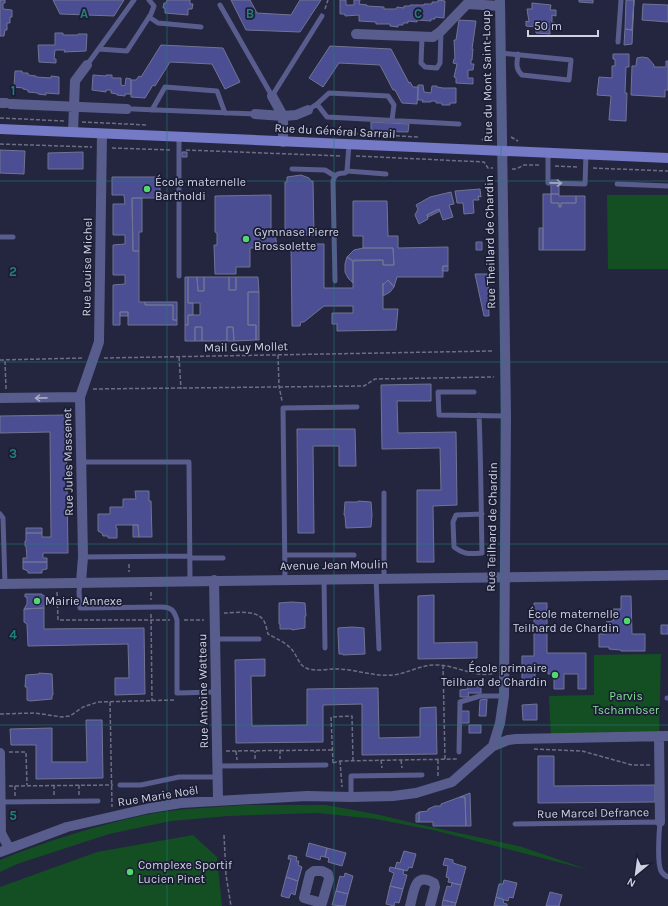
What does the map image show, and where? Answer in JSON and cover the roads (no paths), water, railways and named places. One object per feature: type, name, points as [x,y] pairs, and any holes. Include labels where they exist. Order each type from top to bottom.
[{"type":"main road","name":"Rue du Général Sarrail","points":[[0,129],[668,158]]},
{"type":"street","points":[[356,34],[433,38],[466,4],[500,3]]},
{"type":"street","name":"Rue du Mont Saint-Loup","points":[[500,3],[501,151]]},
{"type":"street","points":[[73,132],[75,82],[87,65]]},
{"type":"street","points":[[272,96],[283,116],[283,142]]},
{"type":"street","points":[[6,103],[130,109]]},
{"type":"street","points":[[255,114],[296,116],[308,110]]},
{"type":"street","name":"Rue Louise Michel","points":[[80,398],[99,342],[102,134]]},
{"type":"street","name":"Rue Theillard de Chardin","points":[[501,151],[505,331]]},
{"type":"street","name":"Rue Teilhard de Chardin","points":[[493,746],[500,723],[504,696],[506,416],[505,331]]},
{"type":"street","name":"Rue Jules Massenet","points":[[3,395],[80,398],[83,557],[81,582]]},
{"type":"street","name":"Avenue Jean Moulin","points":[[3,584],[190,582],[214,580],[324,578],[668,575]]},
{"type":"street","name":"Rue Antoine Watteau","points":[[214,580],[218,800]]},
{"type":"street","points":[[500,723],[508,740]]},
{"type":"street","points":[[493,746],[508,740],[664,736],[660,766],[660,822]]},
{"type":"street","name":"Rue Marie Noël","points":[[5,850],[67,827],[181,803],[307,796],[393,796],[416,793],[452,782],[493,746]]},
{"type":"street","points":[[2,752],[1,833],[5,850]]},
{"type":"street","points":[[410,906],[416,883],[420,880],[428,879],[434,883],[435,887],[430,906]]},
{"type":"lane","points":[[87,65],[134,0]]},
{"type":"lane","points":[[98,49],[127,51],[149,17],[154,6],[149,0]]},
{"type":"lane","points":[[618,42],[621,0]]},
{"type":"lane","points":[[220,5],[272,96],[322,16]]},
{"type":"lane","points":[[149,17],[158,23],[201,27]]},
{"type":"lane","points":[[422,37],[421,63],[425,67],[437,68],[440,64],[441,31]]},
{"type":"lane","points":[[500,53],[518,54],[571,60],[569,80],[522,75],[518,72],[517,67],[518,54]]},
{"type":"lane","points":[[152,110],[165,87],[217,91],[225,113]]},
{"type":"lane","points":[[308,110],[329,93],[388,96],[394,105],[392,120]]},
{"type":"lane","points":[[317,104],[327,117],[459,124]]},
{"type":"lane","points":[[130,109],[255,114]]},
{"type":"lane","points":[[179,137],[179,276]]},
{"type":"lane","points":[[347,172],[349,144]]},
{"type":"lane","points":[[548,153],[548,183],[585,184],[586,154]]},
{"type":"lane","points":[[292,169],[324,170],[335,176]]},
{"type":"lane","points":[[335,281],[333,181],[335,176],[338,173],[347,172],[386,174]]},
{"type":"lane","points":[[618,184],[668,186]]},
{"type":"lane","points":[[0,237],[13,237]]},
{"type":"lane","points":[[474,392],[438,392],[439,414],[506,416]]},
{"type":"lane","points":[[285,579],[284,408],[357,407]]},
{"type":"lane","points":[[480,416],[482,514],[482,553],[467,555],[454,547],[453,522],[456,515],[482,514]]},
{"type":"lane","points":[[81,462],[189,462],[190,582]]},
{"type":"lane","points":[[379,649],[380,578],[384,493]]},
{"type":"lane","points":[[0,514],[3,518],[3,584]]},
{"type":"lane","points":[[285,555],[354,555]]},
{"type":"lane","points":[[83,557],[223,558]]},
{"type":"lane","points":[[324,578],[325,648]]},
{"type":"lane","points":[[81,582],[79,591],[80,608],[168,607],[175,612],[177,620],[177,693],[216,692]]},
{"type":"lane","points":[[215,639],[259,639]]},
{"type":"lane","points":[[459,752],[460,702],[480,696],[504,696]]},
{"type":"lane","points":[[217,766],[326,765]]},
{"type":"lane","points":[[350,797],[351,776],[422,775]]},
{"type":"lane","name":"Rue Marie Noël","points":[[120,785],[141,785],[179,777],[217,777]]},
{"type":"lane","points":[[1,802],[98,801]]},
{"type":"lane","name":"Rue Marcel Defrance","points":[[515,824],[660,822],[660,870],[664,876],[668,877]]},
{"type":"place","name":"École maternelle Bartholdi","points":[[147,189]]},
{"type":"place","name":"Gymnase Pierre Brossolette","points":[[246,239]]},
{"type":"place","name":"Mairie Annexe","points":[[37,601]]},
{"type":"place","name":"École maternelle Teilhard de Chardin","points":[[627,621]]},
{"type":"place","name":"École primaire Teilhard de Chardin","points":[[555,675]]},
{"type":"place","name":"Complexe Sportif Lucien Pinet","points":[[130,872]]},
{"type":"park label","name":"Parvis Tschambser","points":[[626,703]]}]
